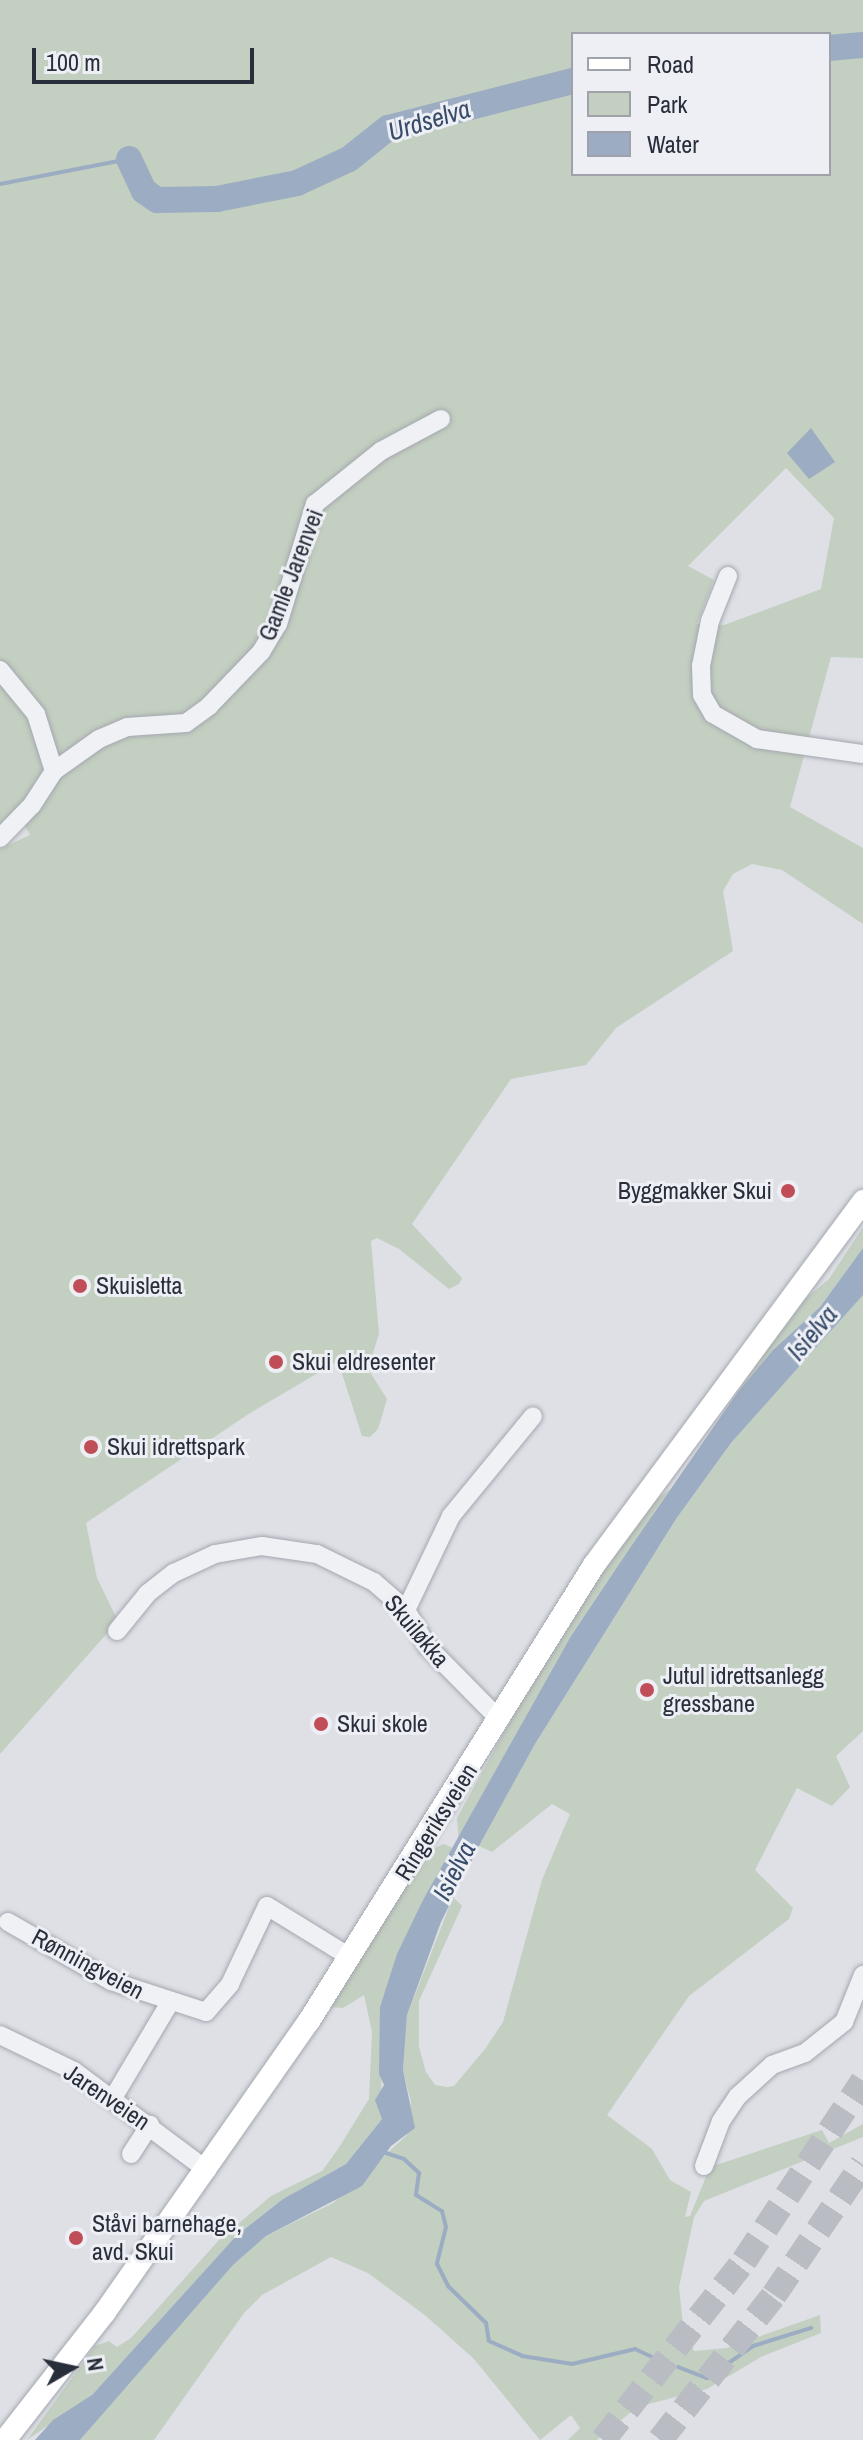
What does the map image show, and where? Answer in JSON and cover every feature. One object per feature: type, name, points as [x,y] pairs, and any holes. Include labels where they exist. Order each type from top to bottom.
[{"type":"main road","name":"Ringeriksveien","points":[[5,2440],[105,2312],[207,2170],[350,1957],[594,1565],[863,1201]]},
{"type":"street","name":"Gamle Jarenvei","points":[[0,838],[32,805],[54,771],[99,739],[127,727],[176,726],[209,706],[261,652],[278,624],[315,504],[381,451],[441,419]]},
{"type":"street","points":[[728,576],[710,621],[701,666],[702,695],[713,714],[757,739],[863,754]]},
{"type":"street","points":[[0,670],[36,714],[54,771]]},
{"type":"street","points":[[406,1610],[451,1516],[533,1416]]},
{"type":"street","name":"Skuiløkka","points":[[117,1631],[127,1614],[174,1573],[215,1554],[262,1546],[317,1554],[355,1570],[406,1610],[427,1646],[499,1719]]},
{"type":"street","name":"Rønningveien","points":[[8,1922],[111,1981],[169,2004],[206,2012],[230,1984],[267,1906],[350,1957]]},
{"type":"street","points":[[704,2166],[721,2121],[737,2097],[772,2065],[805,2053],[844,2022],[863,1975]]},
{"type":"street","name":"Rønningveien","points":[[113,2098],[169,2004]]},
{"type":"street","name":"Jarenveien","points":[[0,2035],[74,2071],[207,2170]]},
{"type":"street","points":[[131,2154],[150,2125]]},
{"type":"green space","points":[[0,0],[863,0],[863,658],[831,657],[790,807],[863,848],[863,924],[782,870],[752,864],[733,874],[723,891],[733,951],[616,1028],[586,1065],[511,1079],[412,1224],[462,1278],[459,1284],[449,1289],[399,1249],[377,1238],[371,1241],[379,1334],[368,1369],[387,1399],[378,1429],[370,1437],[362,1436],[338,1361],[247,1415],[86,1523],[97,1578],[118,1621],[0,1754],[0,849],[30,835],[16,810],[0,825]],"holes":[[[786,468],[834,518],[821,589],[724,625],[697,624],[714,580],[688,566]]]},
{"type":"green space","points":[[863,1227],[863,1248],[820,1307],[773,1350],[737,1393],[794,1308],[829,1279]]},
{"type":"green space","points":[[863,1295],[863,1731],[836,1756],[850,1787],[832,1806],[797,1788],[755,1870],[793,1908],[789,1919],[689,1996],[607,2115],[652,2149],[670,2180],[691,2192],[685,2217],[690,2216],[710,2167],[822,2130],[829,2143],[863,2124],[863,2137],[704,2201],[694,2217],[679,2287],[683,2325],[694,2351],[727,2348],[820,2315],[821,2333],[761,2357],[707,2389],[637,2407],[597,2440],[568,2440],[580,2428],[571,2415],[540,2440],[474,2359],[426,2316],[368,2273],[331,2257],[262,2295],[244,2313],[154,2440],[80,2440],[233,2265],[266,2236],[333,2203],[407,2135],[411,2102],[403,2070],[407,2015],[453,1897],[462,1906],[419,2001],[419,2047],[426,2072],[435,2085],[447,2087],[454,2086],[485,2049],[503,2022],[542,1880],[570,1814],[552,1804],[492,1852],[479,1846],[535,1744],[676,1519],[731,1443]]},
{"type":"green space","points":[[671,1488],[571,1636],[459,1842],[457,1818],[530,1685],[593,1583],[653,1503]]},
{"type":"green space","points":[[444,1844],[455,1849],[423,1900],[380,2007],[382,2119],[346,2164],[283,2199],[237,2235],[92,2395],[27,2440],[95,2346],[109,2341],[117,2347],[131,2338],[219,2240],[271,2196],[322,2171],[338,2149],[369,2099],[372,2032],[364,1995],[343,2008],[329,2007],[430,1850]]},
{"type":"water","points":[[811,428],[835,462],[809,479],[787,453]]},
{"type":"water","name":"Isielva","points":[[863,1248],[863,1295],[731,1443],[676,1519],[535,1744],[479,1846],[441,1922],[407,2015],[403,2070],[415,2128],[391,2146],[362,2186],[266,2236],[233,2265],[80,2440],[35,2440],[53,2420],[92,2395],[237,2235],[283,2199],[346,2164],[382,2119],[375,2100],[384,2085],[379,2074],[380,2007],[397,1954],[423,1900],[571,1636],[630,1548],[737,1393],[773,1350],[820,1307]]},
{"type":"waterway","name":"Urdselva","points":[[831,48],[863,45]]},
{"type":"waterway","name":"Urdselva","points":[[129,159],[144,191],[157,200],[217,199],[297,183],[349,159],[388,128],[571,82]]},
{"type":"waterway","points":[[0,184],[129,159]]},
{"type":"waterway","points":[[383,2152],[404,2159],[419,2173],[416,2195],[442,2211],[446,2227],[437,2264],[448,2286],[486,2323],[489,2341],[522,2356],[572,2364],[635,2349],[661,2361]]},
{"type":"waterway","points":[[678,2367],[707,2378],[753,2346],[811,2328]]},
{"type":"tunnel","points":[[603,2440],[744,2261],[863,2081]]},
{"type":"tunnel","points":[[660,2440],[774,2295],[863,2164]]},
{"type":"place","name":"Byggmakker Skui","points":[[788,1191]]},
{"type":"place","name":"Skuisletta","points":[[80,1286]]},
{"type":"place","name":"Skui eldresenter","points":[[276,1362]]},
{"type":"place","name":"Skui idrettspark","points":[[91,1447]]},
{"type":"place","name":"Jutul idrettsanlegg gressbane","points":[[647,1690]]},
{"type":"place","name":"Skui skole","points":[[321,1724]]},
{"type":"place","name":"Ståvi barnehage, avd. Skui","points":[[76,2238]]}]
